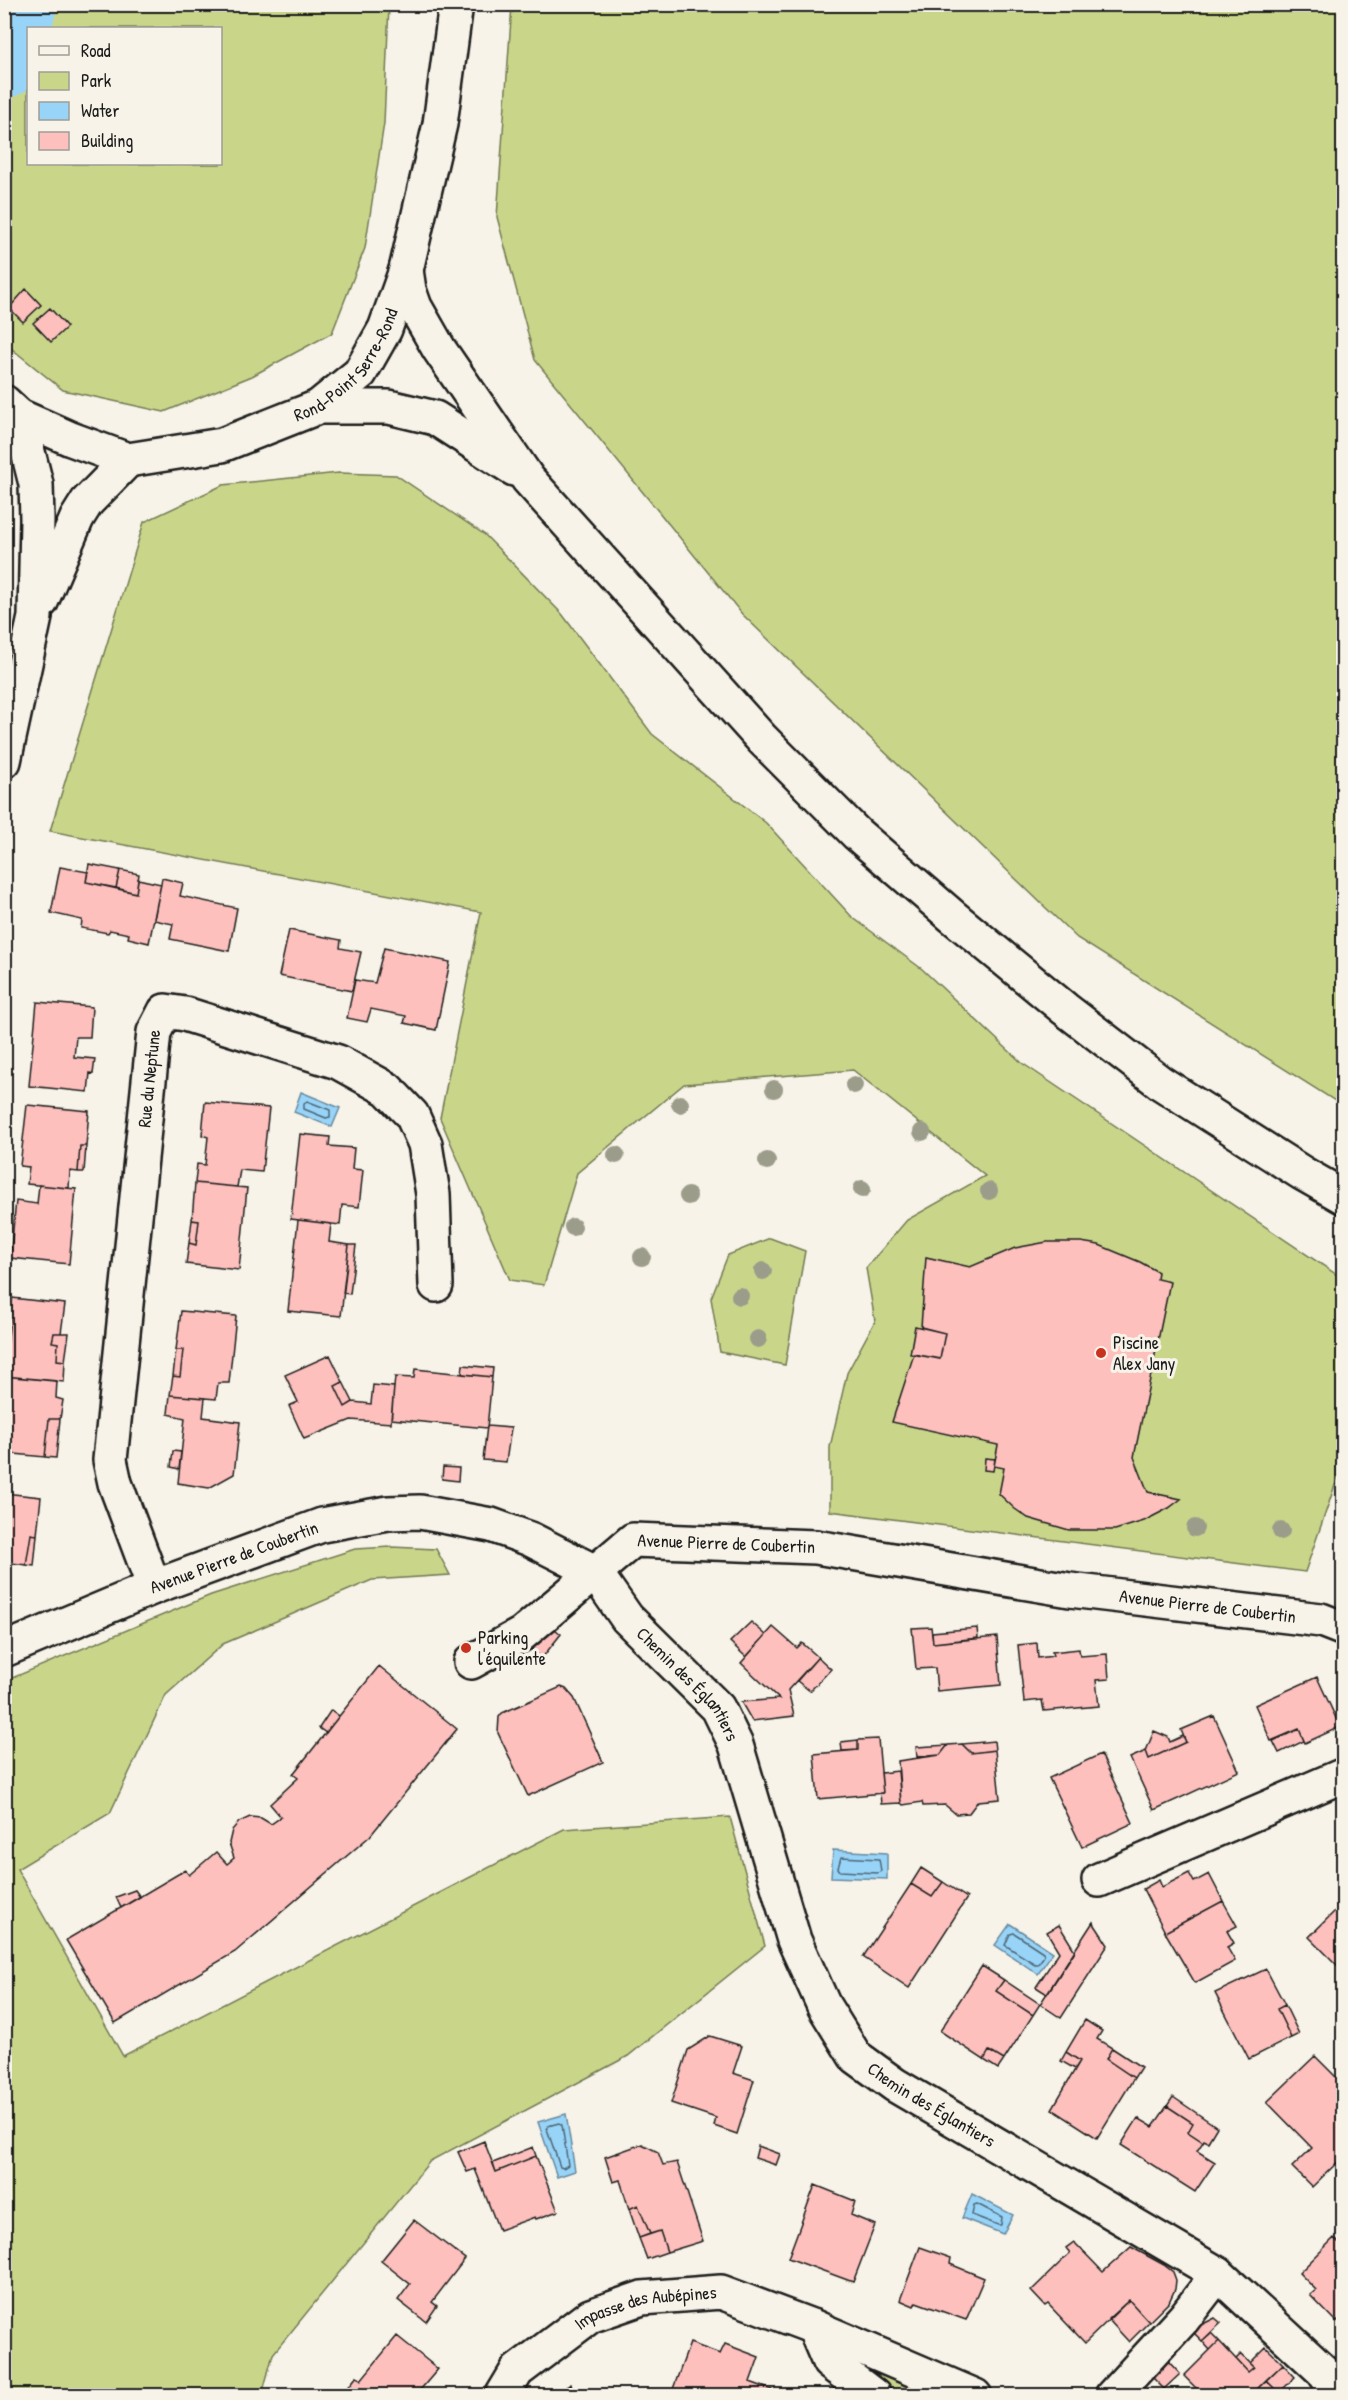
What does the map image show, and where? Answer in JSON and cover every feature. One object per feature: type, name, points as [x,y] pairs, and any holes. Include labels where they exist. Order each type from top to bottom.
[{"type":"street","name":"Rond-Point Serre-Rond","points":[[12,409],[71,440],[128,460],[222,444],[318,407],[360,373],[385,329],[406,270],[440,124],[456,4]]},
{"type":"street","points":[[406,270],[409,290],[415,307],[439,349],[528,478],[762,739],[857,834],[1065,1009],[1161,1083],[1302,1173],[1344,1197]]},
{"type":"street","points":[[318,407],[389,407],[435,418],[528,478]]},
{"type":"street","points":[[4,762],[35,617],[36,484],[12,409]]},
{"type":"street","points":[[35,617],[77,518],[87,502],[128,460]]},
{"type":"street","name":"Rue du Neptune","points":[[154,1587],[115,1484],[110,1460],[154,1032],[165,1011],[185,1014],[338,1062],[387,1089],[412,1115],[425,1144],[433,1194],[436,1285]]},
{"type":"street","name":"Avenue Pierre de Coubertin","points":[[4,1650],[154,1587],[322,1525],[387,1513],[420,1512],[491,1525],[530,1539],[595,1572],[633,1540],[816,1546],[1070,1590],[1321,1620],[1344,1629]]},
{"type":"street","points":[[471,1662],[522,1634],[595,1572]]},
{"type":"street","name":"Chemin des Églantiers","points":[[595,1572],[627,1618],[718,1708],[736,1745],[794,1940],[824,2006],[855,2056],[895,2085],[1218,2274],[1323,2371],[1341,2396]]},
{"type":"street","points":[[1100,1880],[1344,1775]]},
{"type":"street","points":[[1112,2396],[1184,2318],[1218,2274]]},
{"type":"street","name":"Impasse des Aubépines","points":[[502,2396],[517,2372],[590,2316],[642,2298],[721,2292],[814,2327],[975,2396]]},
{"type":"street","points":[[814,2327],[829,2362],[874,2396]]},
{"type":"green space","points":[[5,5],[389,5],[384,123],[365,248],[332,333],[252,376],[164,412],[63,390],[5,343]]},
{"type":"green space","points":[[512,5],[1343,5],[1343,1106],[1077,938],[742,614],[535,360],[497,217]]},
{"type":"green space","points":[[339,473],[396,475],[485,535],[562,614],[652,734],[766,823],[852,917],[922,969],[1022,1063],[1343,1279],[1343,1462],[1305,1572],[830,1511],[830,1447],[847,1373],[875,1321],[866,1268],[907,1220],[985,1176],[853,1070],[684,1084],[577,1173],[544,1285],[510,1280],[440,1118],[481,912],[50,831],[144,522],[223,485]]},
{"type":"green space","points":[[770,1238],[805,1251],[785,1365],[720,1352],[711,1298],[728,1255]]},
{"type":"green space","points":[[391,1547],[436,1549],[450,1575],[372,1580],[223,1644],[166,1695],[110,1813],[17,1869],[123,2056],[564,1829],[730,1817],[765,1946],[628,2056],[430,2161],[273,2354],[262,2395],[5,2395],[5,1683],[7,1680],[211,1595],[355,1549]]},
{"type":"green space","points":[[847,2349],[948,2395],[899,2395],[883,2386]]},
{"type":"water","points":[[301,1092],[340,1108],[332,1127],[294,1112]]},
{"type":"water","points":[[833,1850],[887,1853],[887,1879],[831,1877]]},
{"type":"water","points":[[1010,1924],[1053,1952],[1038,1974],[995,1945]]},
{"type":"water","points":[[566,2114],[575,2171],[557,2177],[538,2122]]},
{"type":"water","points":[[972,2194],[1013,2215],[1003,2234],[962,2218]]},
{"type":"building","points":[[26,289],[41,305],[23,322],[9,308]]},
{"type":"building","points":[[50,308],[67,327],[51,342],[33,323]]},
{"type":"building","points":[[89,864],[120,870],[116,888],[86,882]]},
{"type":"building","points":[[60,867],[88,872],[86,882],[136,893],[138,879],[161,884],[149,943],[128,938],[129,934],[81,928],[82,920],[51,913]]},
{"type":"building","points":[[120,870],[139,874],[136,893],[116,888]]},
{"type":"building","points":[[162,878],[183,883],[180,896],[237,908],[229,951],[170,939],[173,924],[154,920]]},
{"type":"building","points":[[289,930],[341,940],[340,948],[361,952],[352,991],[279,976]]},
{"type":"building","points":[[384,948],[450,962],[436,1030],[404,1023],[406,1016],[371,1009],[367,1022],[347,1018],[355,980],[375,983]]},
{"type":"building","points":[[37,1002],[92,1007],[90,1037],[76,1037],[74,1057],[95,1059],[93,1074],[90,1073],[88,1092],[29,1086]]},
{"type":"building","points":[[205,1102],[269,1108],[262,1172],[240,1170],[237,1187],[195,1183],[197,1164],[205,1165],[208,1137],[202,1135]]},
{"type":"building","points":[[27,1105],[89,1111],[86,1146],[80,1146],[78,1172],[70,1171],[69,1188],[27,1184],[29,1167],[20,1166]]},
{"type":"building","points":[[300,1134],[330,1137],[329,1146],[354,1148],[352,1169],[363,1170],[359,1207],[342,1205],[340,1225],[291,1219]]},
{"type":"building","points":[[80,1146],[86,1146],[84,1172],[78,1172]]},
{"type":"building","points":[[195,1183],[247,1188],[239,1270],[186,1264],[189,1243],[196,1245],[199,1221],[192,1220]]},
{"type":"building","points":[[39,1185],[76,1189],[69,1264],[10,1258],[16,1201],[37,1204]]},
{"type":"building","points":[[192,1220],[199,1221],[196,1245],[189,1243]]},
{"type":"building","points":[[298,1220],[331,1224],[329,1242],[349,1245],[341,1316],[288,1311]]},
{"type":"building","name":"Piscine Alex Jany","points":[[1047,1242],[1081,1242],[1099,1245],[1140,1262],[1158,1272],[1157,1279],[1170,1282],[1134,1457],[1148,1492],[1181,1499],[1144,1521],[1115,1530],[1069,1530],[1028,1518],[999,1494],[1004,1468],[994,1466],[998,1445],[892,1422],[914,1354],[940,1359],[945,1333],[921,1327],[926,1257],[970,1267],[1015,1248]]},
{"type":"building","points":[[349,1245],[356,1245],[350,1294],[343,1293]]},
{"type":"building","points":[[12,1298],[65,1304],[61,1333],[54,1333],[52,1342],[58,1343],[57,1360],[65,1361],[64,1382],[4,1376]]},
{"type":"building","points":[[181,1311],[236,1316],[229,1383],[218,1383],[216,1399],[170,1395],[173,1376],[180,1377],[183,1350],[176,1350]]},
{"type":"building","points":[[915,1326],[945,1333],[940,1359],[910,1354]]},
{"type":"building","points":[[54,1333],[69,1333],[65,1361],[57,1360],[58,1343],[52,1342]]},
{"type":"building","points":[[176,1350],[183,1350],[180,1377],[173,1376]]},
{"type":"building","points":[[330,1355],[343,1382],[335,1386],[345,1407],[353,1402],[371,1404],[373,1385],[394,1387],[391,1423],[351,1420],[304,1439],[289,1406],[298,1402],[285,1375]]},
{"type":"building","points":[[463,1365],[493,1368],[492,1377],[462,1374]]},
{"type":"building","points":[[415,1369],[492,1377],[487,1428],[391,1419],[395,1377],[414,1378]]},
{"type":"building","points":[[4,1376],[57,1381],[56,1398],[63,1400],[60,1419],[49,1419],[45,1457],[4,1453]]},
{"type":"building","points":[[343,1382],[353,1402],[345,1407],[335,1386]]},
{"type":"building","points":[[170,1395],[205,1398],[203,1417],[240,1422],[234,1474],[209,1488],[178,1483],[185,1418],[168,1414]]},
{"type":"building","points":[[49,1419],[60,1419],[56,1458],[45,1457]]},
{"type":"building","points":[[487,1426],[511,1428],[506,1462],[483,1460]]},
{"type":"building","points":[[173,1451],[181,1452],[179,1469],[171,1467]]},
{"type":"building","points":[[985,1458],[995,1459],[993,1471],[984,1470]]},
{"type":"building","points":[[443,1467],[459,1468],[458,1481],[442,1479]]},
{"type":"building","points":[[4,1493],[41,1497],[37,1535],[31,1534],[26,1565],[4,1562]]},
{"type":"building","points":[[31,1534],[37,1535],[34,1566],[26,1565]]},
{"type":"building","points":[[751,1622],[766,1635],[746,1657],[730,1642]]},
{"type":"building","points":[[550,1625],[561,1634],[542,1658],[532,1650]]},
{"type":"building","points":[[773,1627],[797,1648],[802,1643],[818,1657],[788,1690],[794,1716],[752,1721],[741,1702],[779,1699],[741,1663]]},
{"type":"building","points":[[931,1627],[933,1643],[997,1637],[1001,1685],[937,1691],[935,1668],[916,1669],[912,1628]]},
{"type":"building","points":[[977,1628],[978,1638],[933,1643],[932,1632]]},
{"type":"building","points":[[1037,1643],[1038,1658],[1053,1656],[1052,1652],[1079,1649],[1080,1656],[1107,1654],[1109,1679],[1096,1680],[1099,1706],[1044,1711],[1042,1700],[1024,1702],[1018,1645]]},
{"type":"building","points":[[818,1657],[831,1669],[810,1691],[797,1681]]},
{"type":"building","points":[[379,1666],[457,1729],[370,1836],[235,1952],[115,2023],[66,1940],[185,1870],[189,1875],[216,1852],[227,1864],[234,1858],[229,1843],[232,1830],[239,1822],[250,1817],[261,1818],[271,1824],[281,1817],[270,1804],[298,1778],[293,1774]]},
{"type":"building","points":[[1317,1677],[1340,1727],[1305,1743],[1299,1729],[1271,1741],[1255,1705]]},
{"type":"building","points":[[561,1687],[574,1698],[603,1762],[528,1796],[498,1733],[499,1717],[502,1713]]},
{"type":"building","points":[[331,1710],[339,1716],[326,1733],[319,1728]]},
{"type":"building","points":[[1214,1716],[1239,1771],[1154,1810],[1130,1758],[1146,1751],[1149,1759],[1186,1742],[1181,1730]]},
{"type":"building","points":[[1299,1729],[1304,1741],[1279,1753],[1273,1741]]},
{"type":"building","points":[[1154,1731],[1168,1737],[1170,1742],[1183,1736],[1186,1742],[1149,1759],[1146,1751]]},
{"type":"building","points":[[878,1739],[883,1793],[818,1799],[814,1754],[858,1750],[858,1740]]},
{"type":"building","points":[[858,1740],[858,1750],[842,1751],[841,1742]]},
{"type":"building","points":[[994,1741],[995,1750],[971,1753],[962,1744]]},
{"type":"building","points":[[962,1744],[971,1753],[995,1750],[1000,1799],[978,1801],[969,1813],[956,1814],[945,1805],[923,1806],[922,1802],[903,1805],[901,1803],[898,1761],[940,1755],[948,1745]]},
{"type":"building","points":[[948,1745],[940,1755],[917,1757],[916,1747]]},
{"type":"building","points":[[1101,1754],[1133,1823],[1082,1847],[1049,1778]]},
{"type":"building","points":[[898,1771],[901,1803],[881,1804],[880,1793],[883,1793],[881,1773]]},
{"type":"building","points":[[921,1868],[943,1882],[932,1897],[911,1884]]},
{"type":"building","points":[[1189,1873],[1194,1882],[1209,1874],[1223,1901],[1165,1932],[1143,1889],[1159,1880],[1162,1887]]},
{"type":"building","points":[[943,1882],[967,1898],[909,1988],[863,1957],[911,1884],[932,1897]]},
{"type":"building","points":[[135,1890],[140,1897],[121,1908],[116,1897]]},
{"type":"building","points":[[1223,1901],[1237,1926],[1227,1931],[1234,1943],[1227,1947],[1235,1961],[1195,1983],[1165,1932]]},
{"type":"building","points":[[1344,1902],[1344,1972],[1309,1937]]},
{"type":"building","points":[[1093,1922],[1108,1945],[1061,2018],[1040,2004]]},
{"type":"building","points":[[1059,1925],[1075,1951],[1047,1994],[1036,1987],[1059,1952],[1047,1932]]},
{"type":"building","points":[[982,1966],[1004,1980],[996,1991],[1033,2015],[1004,2060],[989,2051],[984,2060],[940,2031]]},
{"type":"building","points":[[1266,1969],[1285,2005],[1277,2009],[1291,2038],[1249,2059],[1215,1993]]},
{"type":"building","points":[[1004,1980],[1040,2004],[1033,2015],[996,1991]]},
{"type":"building","points":[[1285,2005],[1299,2034],[1291,2038],[1277,2009]]},
{"type":"building","points":[[1085,2020],[1102,2031],[1097,2039],[1112,2048],[1106,2059],[1134,2078],[1097,2138],[1052,2109],[1080,2061],[1066,2052]]},
{"type":"building","points":[[710,2036],[742,2046],[733,2073],[754,2080],[737,2134],[714,2126],[716,2118],[671,2103],[688,2050]]},
{"type":"building","points":[[1112,2048],[1141,2067],[1134,2078],[1106,2059]]},
{"type":"building","points":[[989,2051],[1004,2060],[998,2069],[984,2060]]},
{"type":"building","points":[[1066,2052],[1080,2061],[1075,2069],[1061,2061]]},
{"type":"building","points":[[1315,2056],[1344,2085],[1344,2094],[1338,2099],[1344,2105],[1344,2156],[1312,2187],[1292,2167],[1312,2148],[1267,2102]]},
{"type":"building","points":[[1173,2097],[1217,2127],[1208,2142],[1204,2140],[1203,2142],[1188,2132],[1193,2123],[1167,2106]]},
{"type":"building","points":[[1167,2106],[1193,2123],[1188,2132],[1203,2142],[1197,2151],[1215,2162],[1195,2192],[1121,2145],[1138,2118],[1153,2127]]},
{"type":"building","points":[[484,2141],[496,2172],[536,2156],[558,2211],[499,2230],[475,2169],[467,2172],[458,2152]]},
{"type":"building","points":[[642,2144],[658,2152],[663,2165],[677,2162],[703,2241],[667,2252],[660,2231],[650,2234],[638,2205],[629,2209],[620,2180],[613,2182],[605,2157]]},
{"type":"building","points":[[758,2146],[780,2154],[776,2165],[755,2158]]},
{"type":"building","points":[[533,2147],[536,2156],[496,2172],[493,2163]]},
{"type":"building","points":[[815,2185],[855,2201],[851,2215],[875,2225],[853,2282],[788,2258]]},
{"type":"building","points":[[638,2205],[650,2234],[639,2238],[629,2209]]},
{"type":"building","points":[[414,2220],[465,2259],[432,2302],[437,2306],[426,2322],[398,2300],[410,2284],[381,2261]]},
{"type":"building","points":[[660,2231],[667,2252],[647,2259],[639,2238]]},
{"type":"building","points":[[1334,2238],[1344,2248],[1344,2315],[1336,2322],[1310,2295],[1316,2290],[1299,2273]]},
{"type":"building","points":[[1074,2242],[1103,2272],[1131,2247],[1164,2265],[1173,2272],[1176,2280],[1169,2302],[1149,2322],[1129,2300],[1085,2343],[1048,2304],[1045,2306],[1031,2291],[1070,2253],[1066,2248]]},
{"type":"building","points":[[920,2247],[951,2258],[950,2264],[984,2278],[966,2320],[916,2302],[914,2306],[900,2300]]},
{"type":"building","points":[[1129,2300],[1149,2322],[1129,2342],[1108,2319]]},
{"type":"building","points":[[1215,2318],[1221,2323],[1202,2341],[1193,2332]]},
{"type":"building","points":[[1211,2333],[1219,2341],[1210,2350],[1202,2341]]},
{"type":"building","points":[[397,2336],[438,2369],[415,2396],[352,2396],[346,2390],[357,2376],[361,2380]]},
{"type":"building","points":[[1219,2341],[1248,2372],[1254,2367],[1250,2363],[1266,2347],[1283,2364],[1250,2396],[1204,2396],[1184,2376]]},
{"type":"building","points":[[690,2343],[720,2354],[725,2344],[759,2357],[750,2382],[772,2390],[770,2396],[689,2396],[673,2389]]},
{"type":"building","points":[[1241,2354],[1254,2367],[1248,2372],[1236,2359]]},
{"type":"building","points":[[1166,2359],[1180,2374],[1164,2389],[1150,2375]]},
{"type":"building","points":[[1283,2364],[1295,2377],[1279,2393],[1266,2380]]},
{"type":"building","points":[[1266,2380],[1279,2393],[1277,2396],[1250,2396]]},
{"type":"building","points":[[571,2384],[577,2396],[551,2396]]},
{"type":"waterway","points":[[4,62],[21,4]]},
{"type":"place","name":"Piscine Alex Jany","points":[[1101,1353]]},
{"type":"place","name":"Parking l'équilente","points":[[466,1648]]}]
